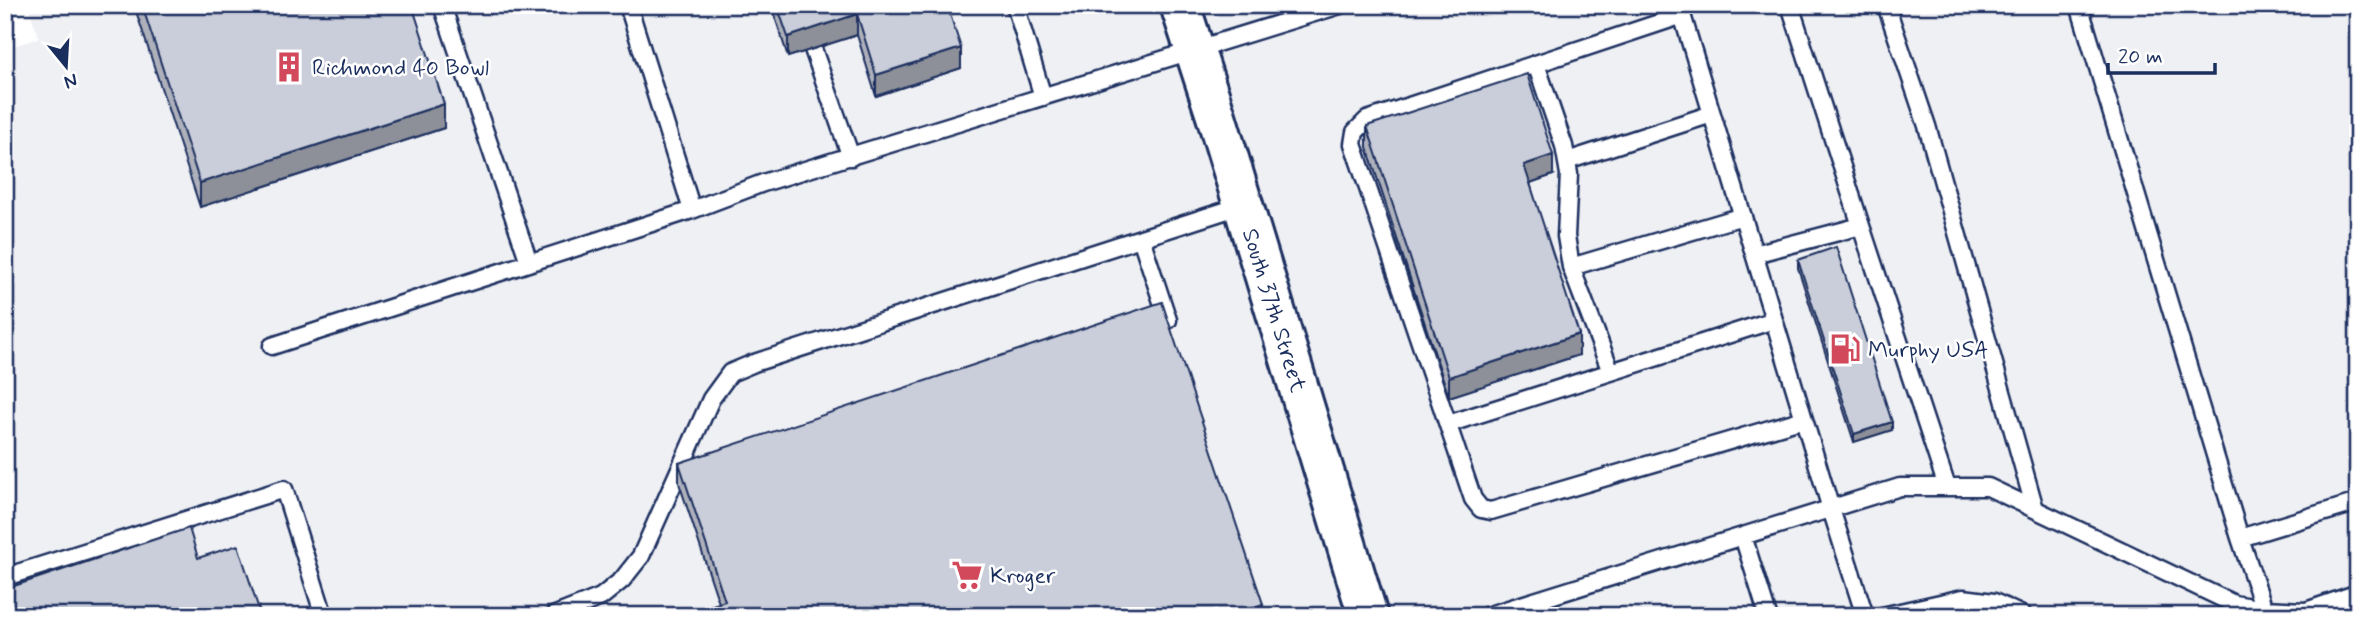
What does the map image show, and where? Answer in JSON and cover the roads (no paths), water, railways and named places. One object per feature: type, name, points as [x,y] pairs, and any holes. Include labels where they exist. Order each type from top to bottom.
[{"type":"street","name":"South 37th Street","points":[[1180,5],[1368,616]]},
{"type":"lane","points":[[442,5],[530,262]]},
{"type":"lane","points":[[628,5],[692,209]]},
{"type":"lane","points":[[1016,5],[1044,97]]},
{"type":"lane","points":[[272,346],[692,209],[763,183],[1195,52],[1340,5]]},
{"type":"lane","points":[[1790,5],[1947,487]]},
{"type":"lane","points":[[1886,5],[1927,127],[2035,509]]},
{"type":"lane","points":[[2079,5],[2240,538],[2264,609]]},
{"type":"lane","points":[[1804,419],[1491,511],[1481,509],[1473,499],[1353,144],[1354,132],[1367,120],[1536,64],[1681,10],[1865,616]]},
{"type":"lane","points":[[813,49],[851,157]]},
{"type":"lane","points":[[1536,64],[1567,161],[1569,174],[1566,236],[1571,267],[1611,372]]},
{"type":"lane","points":[[1567,161],[1712,114]]},
{"type":"lane","points":[[553,616],[601,597],[622,580],[641,556],[711,399],[730,373],[1243,205]]},
{"type":"lane","points":[[1571,267],[1742,216]]},
{"type":"lane","points":[[1754,254],[1861,226]]},
{"type":"lane","points":[[1141,238],[1171,329]]},
{"type":"lane","points":[[1448,424],[1774,320]]},
{"type":"lane","points":[[1486,616],[1900,487],[1988,487],[2233,610],[2306,611],[2358,593]]},
{"type":"lane","points":[[5,577],[285,489],[324,616]]},
{"type":"lane","points":[[2240,538],[2358,502]]},
{"type":"lane","points":[[1743,536],[1768,616]]},
{"type":"lane","points":[[1882,616],[1963,598],[1994,602],[2024,616]]},
{"type":"place","name":"Richmond 40 Bowl","points":[[289,67]]},
{"type":"place","name":"Murphy USA","points":[[1845,349]]},
{"type":"place","name":"Kroger","points":[[967,575]]}]
